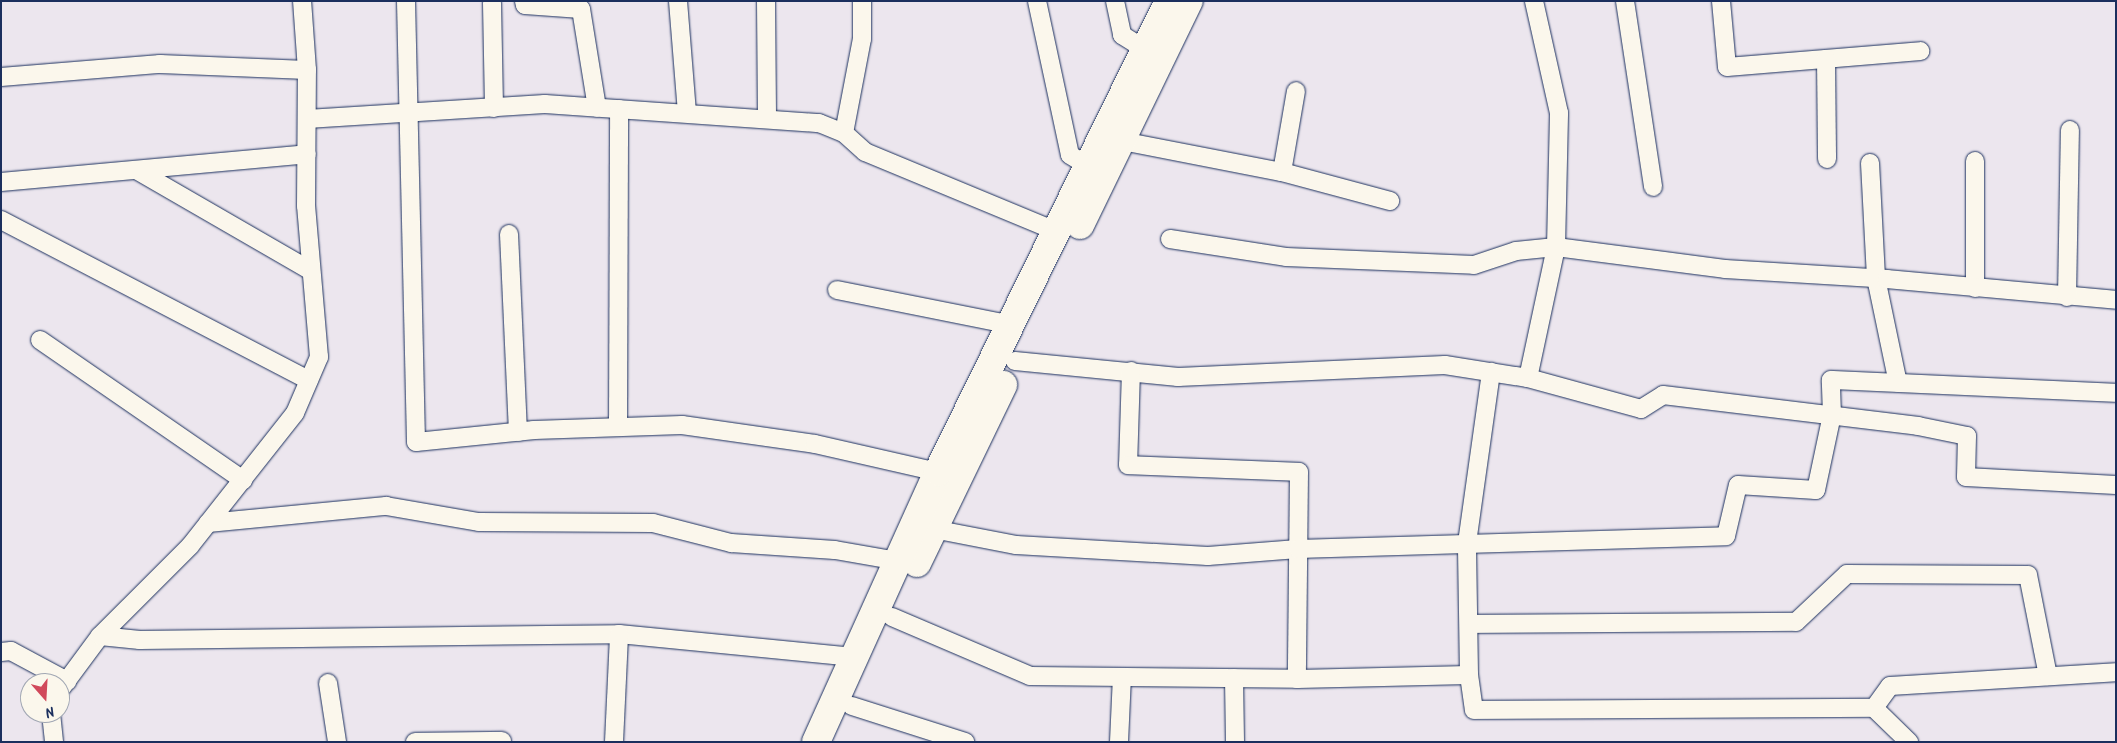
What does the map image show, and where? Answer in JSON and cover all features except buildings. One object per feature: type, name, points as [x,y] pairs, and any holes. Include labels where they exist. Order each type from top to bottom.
[{"type":"highway","points":[[836,742],[852,706],[884,614],[898,561],[938,472],[1012,325],[1122,141],[1154,54],[1169,1]]},
{"type":"highway","points":[[816,742],[854,657],[884,614],[933,529],[1015,361],[1065,235],[1088,166],[1154,54],[1188,1]]},
{"type":"street","points":[[70,678],[100,636],[190,546],[295,413],[319,357],[311,270],[307,154],[307,70],[302,1]]},
{"type":"street","points":[[406,1],[416,442],[618,425],[682,425],[806,442],[938,472]]},
{"type":"street","points":[[524,1],[525,5],[582,9],[597,108]]},
{"type":"street","points":[[678,1],[687,112]]},
{"type":"street","points":[[766,1],[767,119]]},
{"type":"street","points":[[844,133],[862,39],[862,1]]},
{"type":"street","points":[[1037,1],[1070,155],[1088,166]]},
{"type":"street","points":[[1115,1],[1122,35],[1154,54]]},
{"type":"street","points":[[1528,378],[1556,247],[1559,113],[1534,1]]},
{"type":"street","points":[[1626,1],[1652,187]]},
{"type":"street","points":[[1721,1],[1727,67],[1920,50]]},
{"type":"street","points":[[492,3],[494,108]]},
{"type":"street","points":[[1826,59],[1827,159]]},
{"type":"street","points":[[1,77],[160,64],[307,70]]},
{"type":"street","points":[[1282,172],[1296,91]]},
{"type":"street","points":[[307,119],[545,104],[687,112],[819,123],[844,133],[865,152],[1065,235]]},
{"type":"street","points":[[618,425],[619,109]]},
{"type":"street","points":[[2067,297],[2070,130]]},
{"type":"street","points":[[1122,141],[1282,172],[1390,201]]},
{"type":"street","points":[[1,182],[138,171],[307,154]]},
{"type":"street","points":[[1975,161],[1975,288]]},
{"type":"street","points":[[1870,163],[1876,278],[1898,383]]},
{"type":"street","points":[[138,171],[311,270]]},
{"type":"street","points":[[1,220],[309,380]]},
{"type":"street","points":[[509,234],[518,432]]},
{"type":"street","points":[[1170,239],[1286,257],[1474,265],[1516,251],[1556,247],[1725,269],[1876,278],[2116,300]]},
{"type":"street","points":[[837,290],[1012,325]]},
{"type":"street","points":[[40,340],[242,480]]},
{"type":"street","points":[[1015,361],[1178,377],[1445,365],[1528,378],[1641,410],[1663,395],[1832,415],[1967,436],[1966,477],[2116,486]]},
{"type":"street","points":[[1131,371],[1128,465],[1299,472],[1297,679]]},
{"type":"street","points":[[1491,372],[1467,543],[1469,675],[1474,710],[1874,708],[1909,742]]},
{"type":"street","points":[[933,529],[1016,545],[1189,555],[1467,543],[1726,536],[1738,485],[1816,490],[1832,415],[1832,380],[2116,393]]},
{"type":"street","points":[[208,523],[386,506],[478,522],[653,523],[731,542],[835,550],[898,561]]},
{"type":"street","points":[[1468,624],[1796,622],[1847,574],[2028,575],[2048,676]]},
{"type":"street","points":[[884,614],[1030,676],[1297,679],[1469,675]]},
{"type":"street","points":[[100,636],[140,640],[618,634],[854,657]]},
{"type":"street","points":[[614,742],[618,634]]},
{"type":"street","points":[[1,652],[11,651],[44,673]]},
{"type":"street","points":[[1874,708],[1890,686],[2116,672]]},
{"type":"street","points":[[1119,742],[1122,677]]},
{"type":"street","points":[[1234,678],[1234,742]]},
{"type":"street","points":[[328,683],[337,742]]},
{"type":"street","points":[[852,706],[965,742]]},
{"type":"street","points":[[52,723],[54,742]]},
{"type":"street","points":[[415,742],[502,741]]}]
